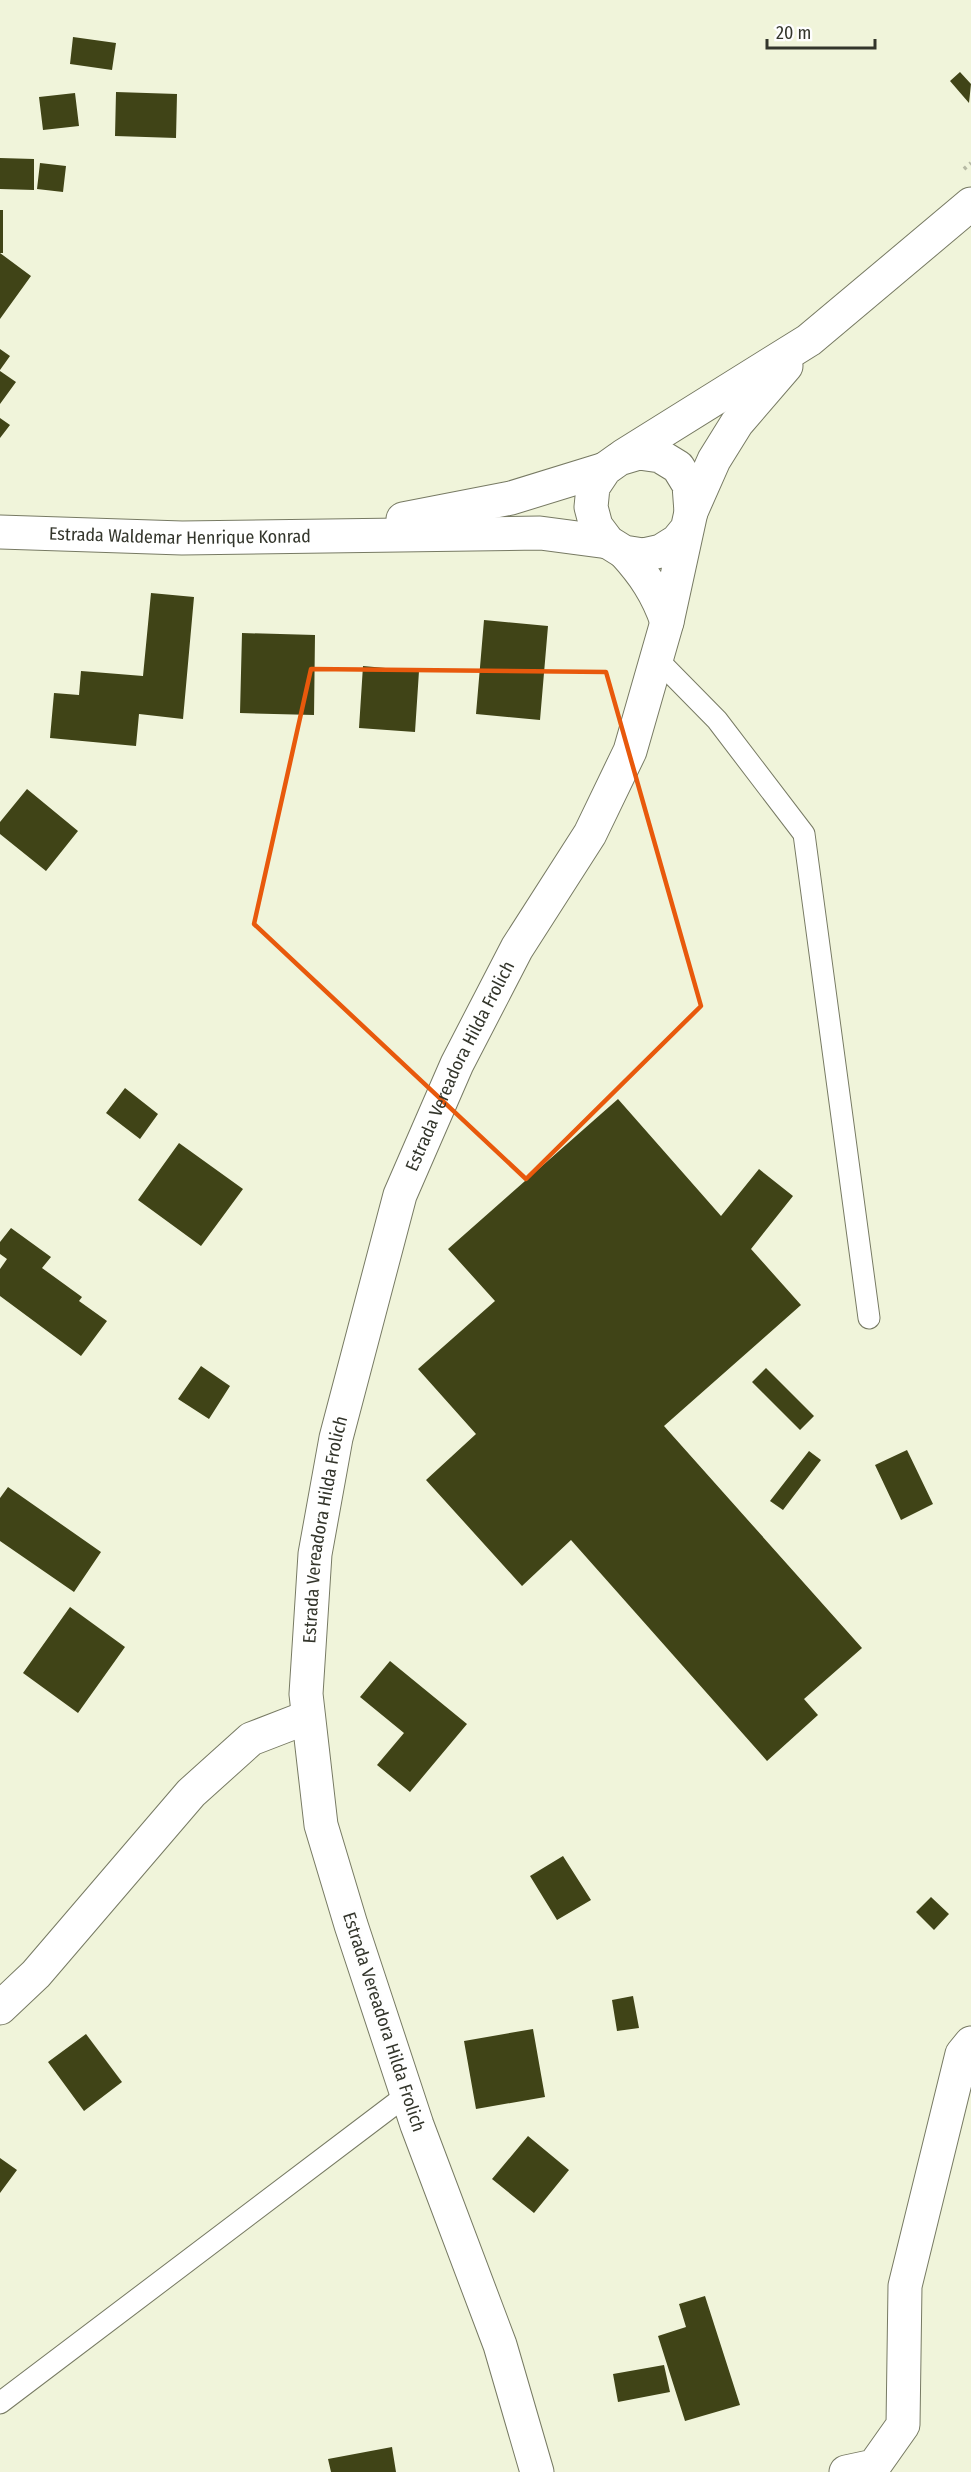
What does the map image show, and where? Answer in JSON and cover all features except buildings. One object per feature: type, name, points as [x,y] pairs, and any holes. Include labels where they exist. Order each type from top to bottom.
[{"type":"street","points":[[667,622],[657,595],[644,574],[596,525],[591,507],[593,487],[612,464],[809,340],[971,204]]},
{"type":"street","points":[[616,547],[643,555],[661,551],[677,541],[689,521],[714,460],[737,423],[809,340]]},
{"type":"street","points":[[612,464],[639,453],[660,456],[678,467],[689,485],[689,521]]},
{"type":"street","name":"Estrada Waldemar Henrique Konrad","points":[[359,536],[391,522],[511,498],[612,464]]},
{"type":"street","name":"Estrada Vereadora Hilda Frolich","points":[[537,2472],[500,2345],[408,2094],[351,1925],[321,1825],[306,1694],[315,1554],[336,1438],[400,1195],[457,1064],[517,948],[590,834],[630,751],[667,622],[689,521]]},
{"type":"street","name":"Estrada Waldemar Henrique Konrad","points":[[0,532],[182,538],[540,533],[616,547]]},
{"type":"street","points":[[0,2008],[36,1974],[191,1793],[251,1740],[308,1717]]},
{"type":"street","points":[[846,2472],[874,2466],[903,2425],[905,2286],[962,2054],[971,2043]]},
{"type":"lane","points":[[657,659],[717,720],[804,834],[869,1318]]},
{"type":"lane","points":[[0,2403],[408,2094]]},
{"type":"path","points":[[962,171],[971,163]]},
{"type":"highlighted area","points":[[311,669],[606,672],[701,1006],[526,1179],[254,924]]}]
